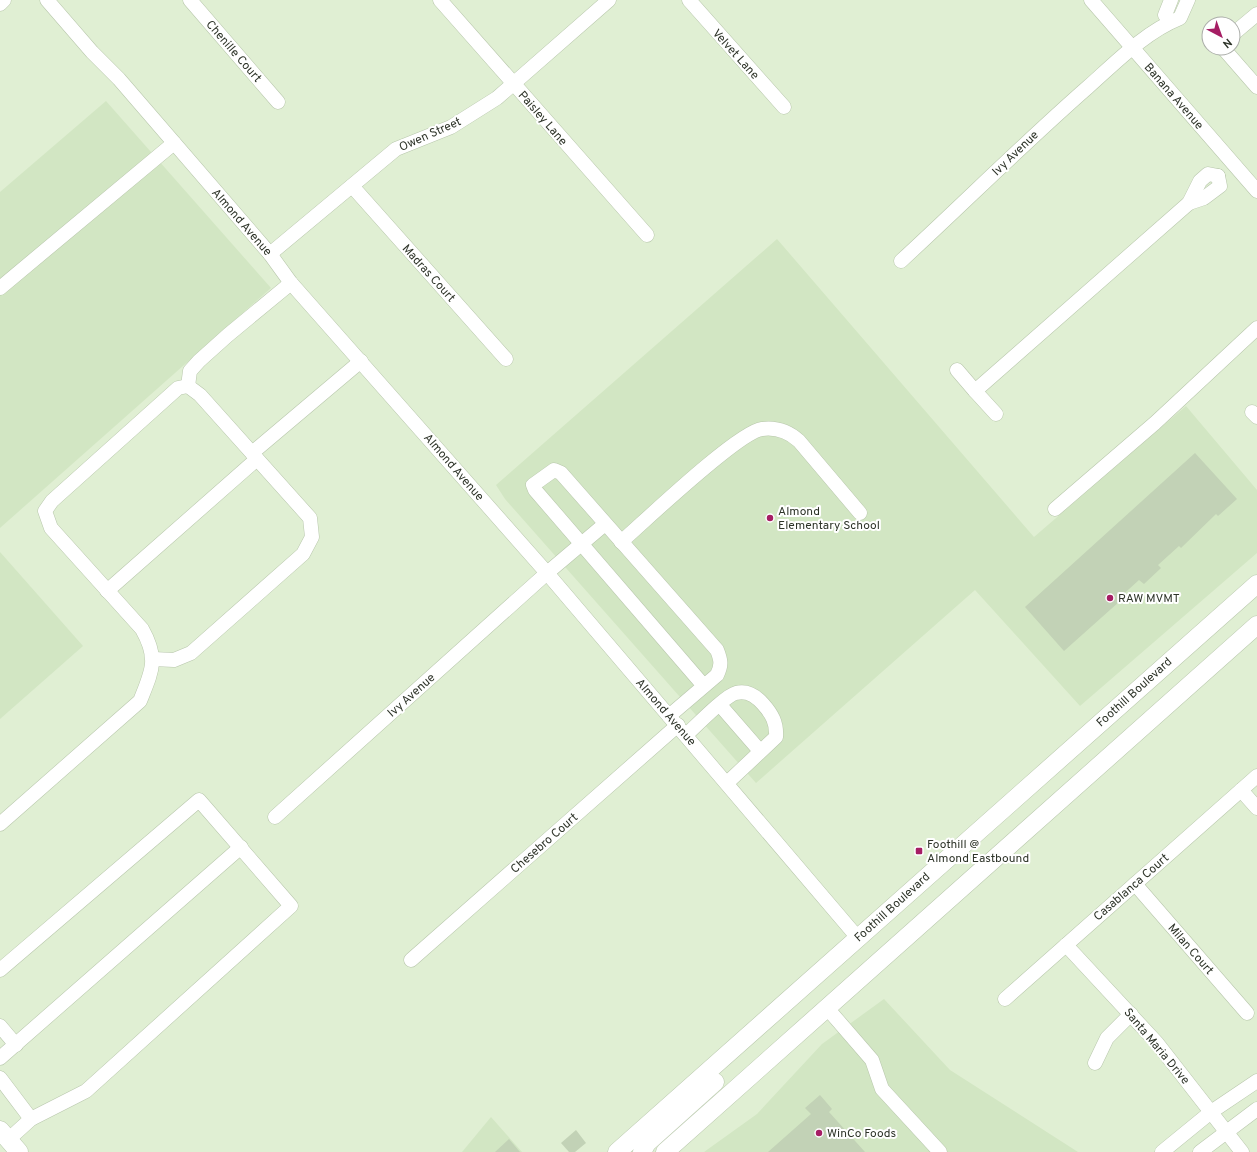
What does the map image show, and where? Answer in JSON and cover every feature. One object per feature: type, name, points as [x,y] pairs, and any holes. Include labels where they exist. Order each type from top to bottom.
[{"type":"main road","name":"Foothill Boulevard","points":[[617,1152],[736,1048],[1257,584]]},
{"type":"main road","points":[[665,1152],[1257,625]]},
{"type":"main road","points":[[642,1152],[647,1144],[718,1080],[736,1048]]},
{"type":"street","points":[[0,4],[4,0]]},
{"type":"street","name":"Almond Avenue","points":[[47,0],[270,254],[291,283],[547,573],[858,938]]},
{"type":"street","name":"Chenille Court","points":[[190,0],[278,102]]},
{"type":"street","name":"Paisley Lane","points":[[440,0],[647,235]]},
{"type":"street","name":"Owen Street","points":[[270,254],[396,149],[451,127],[497,98],[514,85],[608,0]]},
{"type":"street","name":"Velvet Lane","points":[[689,0],[784,107]]},
{"type":"street","name":"Banana Avenue","points":[[1091,0],[1257,191]]},
{"type":"street","points":[[1170,22],[1165,15],[1171,0]]},
{"type":"street","name":"Ivy Avenue","points":[[901,260],[982,186],[1038,131],[1132,48],[1170,22],[1180,18],[1188,0]]},
{"type":"street","points":[[1241,27],[1257,14]]},
{"type":"street","points":[[1230,56],[1257,87]]},
{"type":"street","points":[[0,288],[174,144]]},
{"type":"street","points":[[1218,176],[1233,163]]},
{"type":"street","points":[[1189,203],[1200,181],[1208,174],[1218,176]]},
{"type":"street","points":[[975,392],[1189,203],[1211,194],[1220,186],[1218,176]]},
{"type":"street","points":[[1200,181],[1211,194]]},
{"type":"street","name":"Madras Court","points":[[352,186],[506,359]]},
{"type":"street","points":[[188,386],[190,371],[199,361],[228,334],[291,283]]},
{"type":"street","points":[[1055,509],[1155,423],[1257,328]]},
{"type":"street","points":[[107,591],[254,456],[361,361]]},
{"type":"street","points":[[957,370],[996,414]]},
{"type":"street","points":[[0,824],[140,702],[149,680],[153,659],[150,644],[142,629],[51,528],[45,511],[52,501],[178,388],[188,386],[200,395],[310,518],[312,537],[303,554],[191,653],[174,660],[153,659]]},
{"type":"street","points":[[621,542],[722,454],[745,437],[762,429],[778,430],[790,433],[799,441],[860,513]]},
{"type":"street","points":[[678,725],[704,686],[717,675],[721,667],[720,659],[716,650],[561,473],[554,470],[542,477],[533,485],[535,490],[704,686]]},
{"type":"street","name":"Ivy Avenue","points":[[275,817],[547,573],[605,524]]},
{"type":"street","points":[[678,725],[720,705],[734,693],[747,692],[758,699],[770,713],[776,726],[776,737],[727,783]]},
{"type":"street","points":[[720,705],[760,751]]},
{"type":"street","name":"Chesebro Court","points":[[411,960],[678,725]]},
{"type":"street","name":"Casablanca Court","points":[[1005,999],[1257,776]]},
{"type":"street","points":[[1241,790],[1257,808]]},
{"type":"street","points":[[0,970],[199,800],[292,906],[86,1091],[31,1120],[9,1140]]},
{"type":"street","points":[[0,1058],[241,847]]},
{"type":"street","name":"Milan Court","points":[[1134,884],[1247,1013]]},
{"type":"street","name":"Santa Maria Drive","points":[[1066,945],[1157,1044],[1242,1152]]},
{"type":"street","points":[[827,1008],[872,1060],[882,1089],[940,1152]]},
{"type":"street","points":[[1095,1063],[1107,1038],[1131,1014]]},
{"type":"street","points":[[0,1026],[16,1045]]},
{"type":"street","points":[[0,1078],[31,1120]]},
{"type":"street","points":[[1162,1152],[1211,1112],[1257,1081]]},
{"type":"street","points":[[1200,1152],[1257,1109]]},
{"type":"shaded area","points":[[106,101],[271,288],[0,528],[0,192]]},
{"type":"shaded area","name":"Almond Elementary School","points":[[777,239],[1034,537],[1186,406],[1257,490],[1257,553],[1080,706],[975,590],[756,783],[505,499],[496,485]]},
{"type":"shaded area","points":[[0,552],[83,646],[0,719]]},
{"type":"shaded area","points":[[884,999],[950,1070],[1078,1152],[704,1152],[757,1114],[822,1044]]},
{"type":"shaded area","points":[[491,1117],[522,1152],[462,1152]]},
{"type":"building","points":[[1195,453],[1237,499],[1218,516],[1216,514],[1181,548],[1179,546],[1158,565],[1161,568],[1144,584],[1139,580],[1118,599],[1120,601],[1064,651],[1025,607]]},
{"type":"building","name":"WinCo Foods","points":[[820,1095],[832,1109],[829,1112],[865,1152],[768,1152],[811,1114],[805,1108]]},
{"type":"building","points":[[576,1130],[586,1143],[575,1152],[569,1152],[561,1143]]},
{"type":"building","points":[[509,1139],[520,1152],[495,1152]]},
{"type":"place","name":"Almond Elementary School","points":[[770,518]]},
{"type":"place","name":"RAW MVMT","points":[[1110,598]]},
{"type":"place","name":"Foothill @ Almond Eastbound","points":[[919,851]]},
{"type":"place","name":"WinCo Foods","points":[[819,1133]]}]
